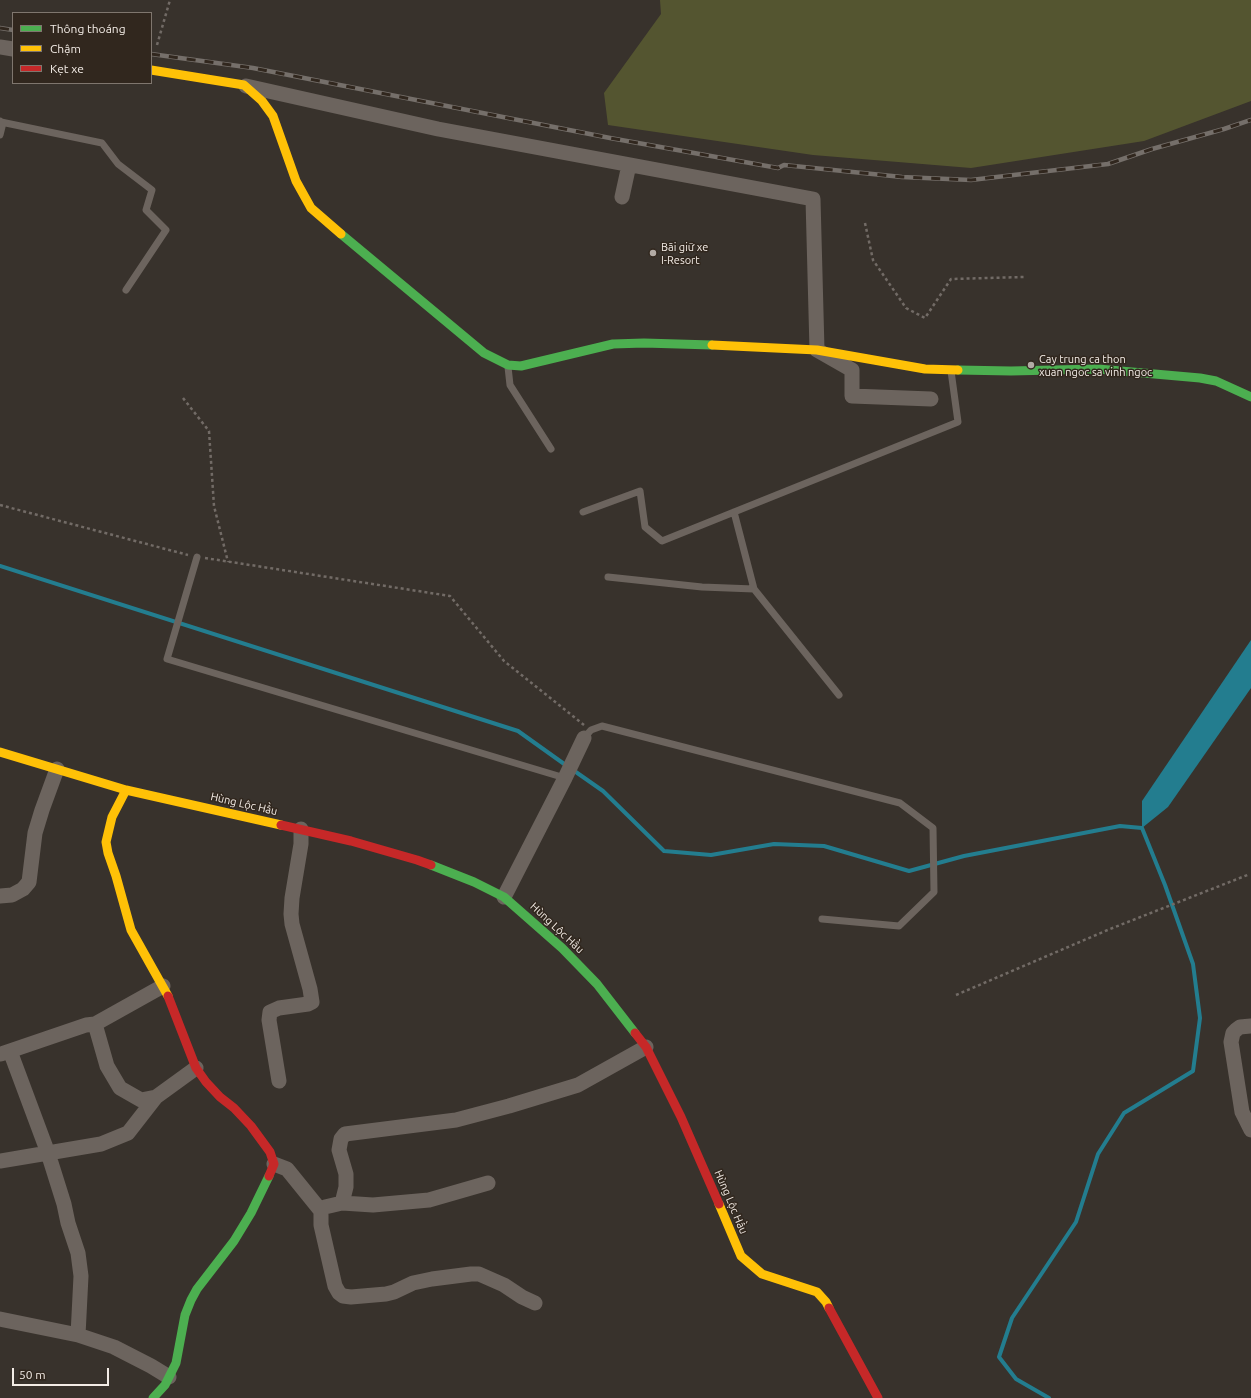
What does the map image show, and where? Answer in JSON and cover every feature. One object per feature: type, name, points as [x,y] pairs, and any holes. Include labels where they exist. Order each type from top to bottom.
[{"type":"street","points":[[0,47],[12,49]]},
{"type":"street","points":[[152,70],[244,85],[438,129],[813,199],[817,350]]},
{"type":"street","points":[[244,85],[262,101],[273,116],[296,181],[311,208],[321,218],[484,353],[508,365],[521,366],[613,344],[659,343],[817,350],[925,369],[950,371],[1011,372],[1098,369],[1216,381],[1251,397]]},
{"type":"street","points":[[622,197],[628,165]]},
{"type":"street","points":[[817,350],[852,370],[852,396],[931,399]]},
{"type":"street","points":[[504,897],[588,734]]},
{"type":"street","name":"Hùng Lộc Hầu","points":[[1,754],[126,790],[351,841],[417,860],[474,882],[504,897],[562,948],[597,984],[646,1047],[681,1117],[741,1256],[762,1274],[818,1292],[826,1302],[878,1398]]},
{"type":"street","points":[[0,896],[12,895],[23,889],[29,882],[35,833],[57,769]]},
{"type":"street","points":[[126,790],[112,817],[106,842],[131,930],[163,986],[196,1068],[206,1082],[220,1097],[234,1108],[251,1126],[270,1152],[274,1164],[267,1182],[251,1213],[234,1241],[197,1289],[191,1300],[185,1315],[176,1363],[165,1384],[153,1398]]},
{"type":"street","points":[[279,1081],[269,1020],[270,1012],[280,1008],[308,1004],[312,1002],[310,989],[292,924],[291,914],[301,829]]},
{"type":"street","points":[[78,1335],[81,1276],[78,1253],[48,1153],[5,1052],[86,1025],[96,1024],[163,986]]},
{"type":"street","points":[[96,1024],[107,1066],[120,1088],[140,1100],[156,1097]]},
{"type":"street","points":[[1251,1026],[1240,1027],[1236,1030],[1233,1034],[1231,1042],[1242,1112],[1251,1130]]},
{"type":"street","points":[[342,1203],[346,1187],[346,1174],[339,1150],[341,1139],[345,1134],[443,1122],[509,1106],[578,1085],[593,1078],[646,1047]]},
{"type":"street","points":[[0,1161],[101,1144],[128,1133],[156,1097],[196,1068]]},
{"type":"street","points":[[274,1164],[287,1169],[320,1211],[321,1225],[335,1286],[339,1293],[343,1296],[386,1294],[413,1283],[479,1274],[504,1285],[522,1297],[536,1303]]},
{"type":"street","points":[[320,1211],[325,1207],[342,1203],[372,1205],[421,1201],[447,1196],[488,1183]]},
{"type":"street","points":[[0,1319],[78,1335],[114,1347],[169,1377]]},
{"type":"lane","points":[[0,135],[2,127],[1,121],[102,143],[118,164],[152,190],[146,210],[166,230],[126,290]]},
{"type":"lane","points":[[508,365],[510,384],[551,449]]},
{"type":"lane","points":[[583,512],[640,491],[644,527],[662,541],[958,422],[950,371]]},
{"type":"lane","points":[[734,512],[754,589],[839,695]]},
{"type":"lane","points":[[196,557],[167,659],[565,778]]},
{"type":"lane","points":[[608,577],[702,587],[754,589]]},
{"type":"lane","points":[[588,734],[602,726],[900,803],[933,828],[934,892],[899,926],[822,919]]},
{"type":"path","points":[[157,45],[170,0]]},
{"type":"path","points":[[865,223],[874,260],[906,308],[925,318],[951,279],[1024,276]]},
{"type":"path","points":[[183,398],[209,431],[214,506],[228,562]]},
{"type":"path","points":[[0,505],[196,557],[450,596],[504,661],[588,734]]},
{"type":"path","points":[[956,995],[1110,929],[1250,874]]},
{"type":"green space","points":[[660,0],[1251,0],[1251,101],[1144,141],[971,168],[813,155],[608,125],[604,93],[661,14]]},
{"type":"water","points":[[1251,640],[1251,688],[1168,807],[1142,828],[1142,801]]},
{"type":"waterway","points":[[0,566],[518,731],[567,766]]},
{"type":"waterway","points":[[573,770],[603,791],[664,851],[711,855],[774,844],[824,846],[909,871],[964,856],[1120,826],[1142,828]]},
{"type":"waterway","points":[[1049,1398],[1016,1379],[999,1357],[1012,1318],[1076,1222],[1098,1154],[1124,1113],[1193,1071],[1200,1018],[1193,964],[1165,885],[1142,828]]},
{"type":"railway","points":[[0,28],[12,30]]},
{"type":"railway","points":[[152,54],[253,68],[610,138],[778,168],[784,165],[902,177],[971,180],[1108,164],[1152,149],[1251,120]]},
{"type":"traffic: fast","points":[[341,234],[484,353],[508,365],[521,366],[613,344],[644,343],[712,345]]},
{"type":"traffic: fast","points":[[958,370],[1011,371],[1098,369],[1200,378],[1216,381],[1251,397]]},
{"type":"traffic: fast","points":[[431,865],[474,882],[504,897],[562,948],[597,984],[635,1033]]},
{"type":"traffic: fast","points":[[153,1398],[165,1385],[176,1363],[185,1315],[191,1300],[197,1289],[234,1241],[251,1213],[269,1176]]},
{"type":"traffic: slow","points":[[152,70],[244,85],[262,101],[273,116],[296,181],[311,208],[341,234]]},
{"type":"traffic: slow","points":[[712,345],[817,350],[925,369],[958,370]]},
{"type":"traffic: slow","points":[[0,752],[126,790],[281,825]]},
{"type":"traffic: slow","points":[[126,790],[112,817],[106,842],[108,853],[131,930],[168,996]]},
{"type":"traffic: slow","points":[[719,1204],[741,1256],[762,1274],[817,1292],[829,1308]]},
{"type":"traffic: jam","points":[[281,825],[351,841],[431,865]]},
{"type":"traffic: jam","points":[[168,996],[196,1068],[206,1082],[220,1097],[234,1108],[251,1126],[270,1152],[274,1164],[269,1176]]},
{"type":"traffic: jam","points":[[635,1033],[646,1047],[681,1117],[719,1204]]},
{"type":"traffic: jam","points":[[829,1308],[878,1398]]},
{"type":"place","name":"Bãi giữ xe I-Resort","points":[[653,253]]},
{"type":"place","name":"Cay trung ca thon xuan ngoc sa vinh ngoc","points":[[1031,365]]}]
